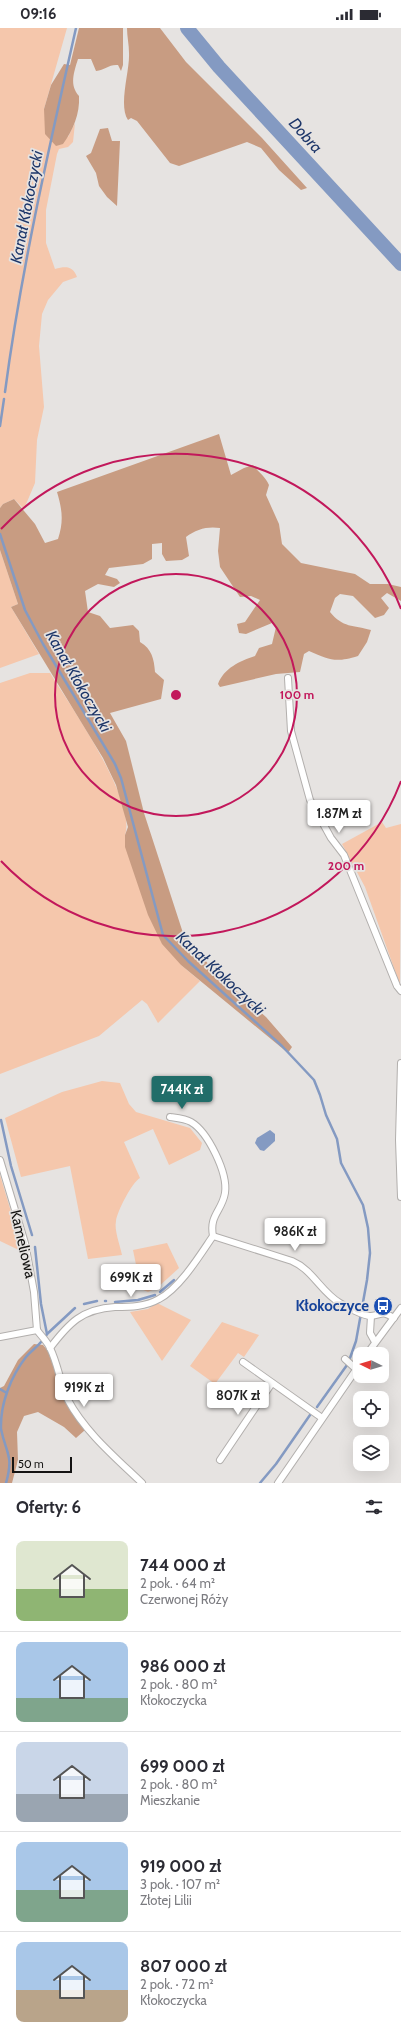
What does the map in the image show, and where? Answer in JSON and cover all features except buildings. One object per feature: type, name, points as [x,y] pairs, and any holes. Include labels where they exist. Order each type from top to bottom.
[{"type":"street","points":[[288,678],[291,731],[310,800],[331,838],[344,855],[397,986],[401,991]]},
{"type":"street","points":[[401,1063],[401,1197]]},
{"type":"street","points":[[50,1348],[62,1332],[83,1314],[101,1308],[135,1307],[160,1299],[186,1274],[213,1236],[211,1223],[223,1200],[225,1191],[220,1166],[209,1140],[200,1129],[191,1121],[170,1117]]},
{"type":"street","name":"Kameliowa","points":[[0,1160],[15,1207],[26,1249],[34,1292],[37,1330]]},
{"type":"street","points":[[213,1236],[234,1241],[301,1265],[330,1297],[364,1314],[371,1316],[382,1313],[394,1318]]},
{"type":"street","points":[[372,1347],[401,1308]]},
{"type":"street","points":[[371,1316],[370,1333],[375,1342]]},
{"type":"street","points":[[0,1337],[37,1330],[50,1348],[59,1379],[69,1401],[82,1421],[113,1455],[142,1483]]},
{"type":"street","points":[[344,1359],[353,1364]]},
{"type":"street","points":[[243,1362],[322,1418]]},
{"type":"street","points":[[278,1483],[353,1373]]},
{"type":"street","points":[[220,1460],[272,1383]]},
{"type":"shaded area","points":[[0,28],[67,28],[44,109],[68,137],[75,123],[73,142],[68,147],[59,149],[57,154],[46,210],[46,243],[55,269],[63,267],[69,268],[77,277],[63,282],[48,300],[42,314],[39,346],[44,407],[37,440],[35,483],[24,509],[14,499],[3,504],[0,508]]},
{"type":"shaded area","points":[[79,28],[123,28],[123,65],[121,71],[118,65],[115,65],[96,71],[91,59],[78,59],[73,78],[74,87],[79,96],[77,115],[73,127],[63,144],[56,146],[45,134],[44,109],[51,85],[64,64],[70,65]]},
{"type":"shaded area","points":[[127,28],[160,28],[186,62],[262,138],[307,188],[301,190],[279,170],[261,148],[247,142],[179,166],[170,163],[137,121],[131,118],[128,120],[125,114],[124,97],[129,60]]},
{"type":"shaded area","points":[[108,128],[112,141],[120,141],[117,206],[107,197],[99,186],[96,173],[86,156],[91,153],[100,129]]},
{"type":"shaded area","points":[[219,434],[231,475],[253,465],[264,477],[269,485],[266,495],[279,524],[282,544],[301,563],[355,574],[370,584],[388,584],[401,587],[401,601],[387,593],[381,598],[389,608],[384,615],[375,618],[353,596],[340,594],[335,598],[330,612],[339,621],[371,630],[367,642],[358,656],[333,660],[309,651],[304,654],[300,672],[276,674],[220,687],[218,684],[228,669],[255,656],[259,648],[272,644],[276,627],[272,623],[246,634],[239,633],[237,624],[245,622],[260,600],[251,596],[240,597],[220,567],[218,551],[220,528],[211,527],[202,529],[186,537],[189,556],[182,560],[166,561],[162,554],[162,543],[152,544],[152,559],[143,564],[109,568],[105,575],[117,579],[120,583],[114,587],[98,584],[85,591],[88,612],[100,616],[110,628],[133,625],[139,631],[140,642],[150,651],[152,655],[155,672],[164,680],[161,699],[110,713],[126,741],[144,813],[183,933],[214,971],[266,1017],[292,1047],[288,1053],[181,965],[162,944],[148,915],[125,847],[125,835],[128,827],[116,785],[103,758],[11,607],[18,604],[0,550],[0,508],[3,504],[14,499],[35,524],[45,543],[58,539],[62,515],[57,492]]},
{"type":"shaded area","points":[[0,550],[18,604],[11,607],[39,654],[0,668]]},
{"type":"shaded area","points":[[30,673],[50,673],[100,753],[121,800],[126,820],[125,835],[181,965],[200,981],[158,1023],[147,1004],[142,1000],[99,1036],[0,1074],[0,683]]},
{"type":"shaded area","points":[[382,822],[386,828],[401,824],[400,982],[365,887],[342,844]]},
{"type":"shaded area","points":[[102,1081],[120,1083],[129,1104],[136,1112],[190,1128],[202,1143],[200,1150],[169,1165],[153,1129],[124,1142],[140,1178],[129,1191],[117,1217],[116,1229],[122,1255],[88,1259],[70,1166],[21,1177],[5,1118],[62,1092]]},
{"type":"shaded area","points":[[0,1175],[23,1252],[0,1241]]},
{"type":"shaded area","points":[[167,1243],[179,1268],[157,1288],[148,1292],[141,1289],[133,1250]]},
{"type":"shaded area","points":[[157,1303],[191,1320],[162,1361],[130,1312],[148,1309]]},
{"type":"shaded area","points":[[222,1322],[259,1335],[244,1357],[238,1353],[215,1384],[190,1366]]},
{"type":"shaded area","points":[[34,1344],[43,1345],[48,1351],[65,1401],[85,1430],[76,1438],[64,1427],[38,1412],[24,1416],[17,1432],[18,1460],[12,1483],[0,1483],[0,1388],[4,1386],[18,1360]]},
{"type":"water","points":[[270,1130],[275,1134],[275,1141],[264,1151],[260,1150],[255,1143],[257,1138]]},
{"type":"waterway","name":"Kanał Kłokoczycki","points":[[5,392],[27,255],[76,28]]},
{"type":"waterway","name":"Dobra","points":[[187,28],[219,67],[401,264]]},
{"type":"waterway","name":"Kanał Kłokoczycki","points":[[0,426],[4,399]]},
{"type":"waterway","name":"Kanał Kłokoczycki","points":[[0,534],[25,610],[43,644],[115,764],[121,778],[163,935],[188,961],[282,1046],[314,1080],[326,1115],[337,1139],[341,1163],[363,1205],[368,1228],[370,1253],[367,1280],[356,1341],[350,1358]]},
{"type":"waterway","points":[[1,1120],[11,1166],[32,1235]]},
{"type":"waterway","points":[[35,1247],[41,1304],[47,1334],[46,1336]]},
{"type":"waterway","points":[[160,1292],[174,1280]]},
{"type":"waterway","points":[[115,1302],[138,1300],[155,1295]]},
{"type":"waterway","points":[[84,1304],[97,1301]]},
{"type":"waterway","points":[[47,1334],[75,1308]]},
{"type":"waterway","points":[[6,1483],[9,1460],[1,1429],[2,1410],[11,1382],[16,1373],[28,1355],[41,1342]]},
{"type":"waterway","name":"Kanał Kłokoczycki","points":[[317,1407],[347,1365]]},
{"type":"waterway","points":[[0,1389],[5,1392]]},
{"type":"waterway","name":"Kanał Kłokoczycki","points":[[260,1483],[276,1464],[310,1415]]},
{"type":"place","name":"Kłokoczyce","points":[[383,1306]]}]
